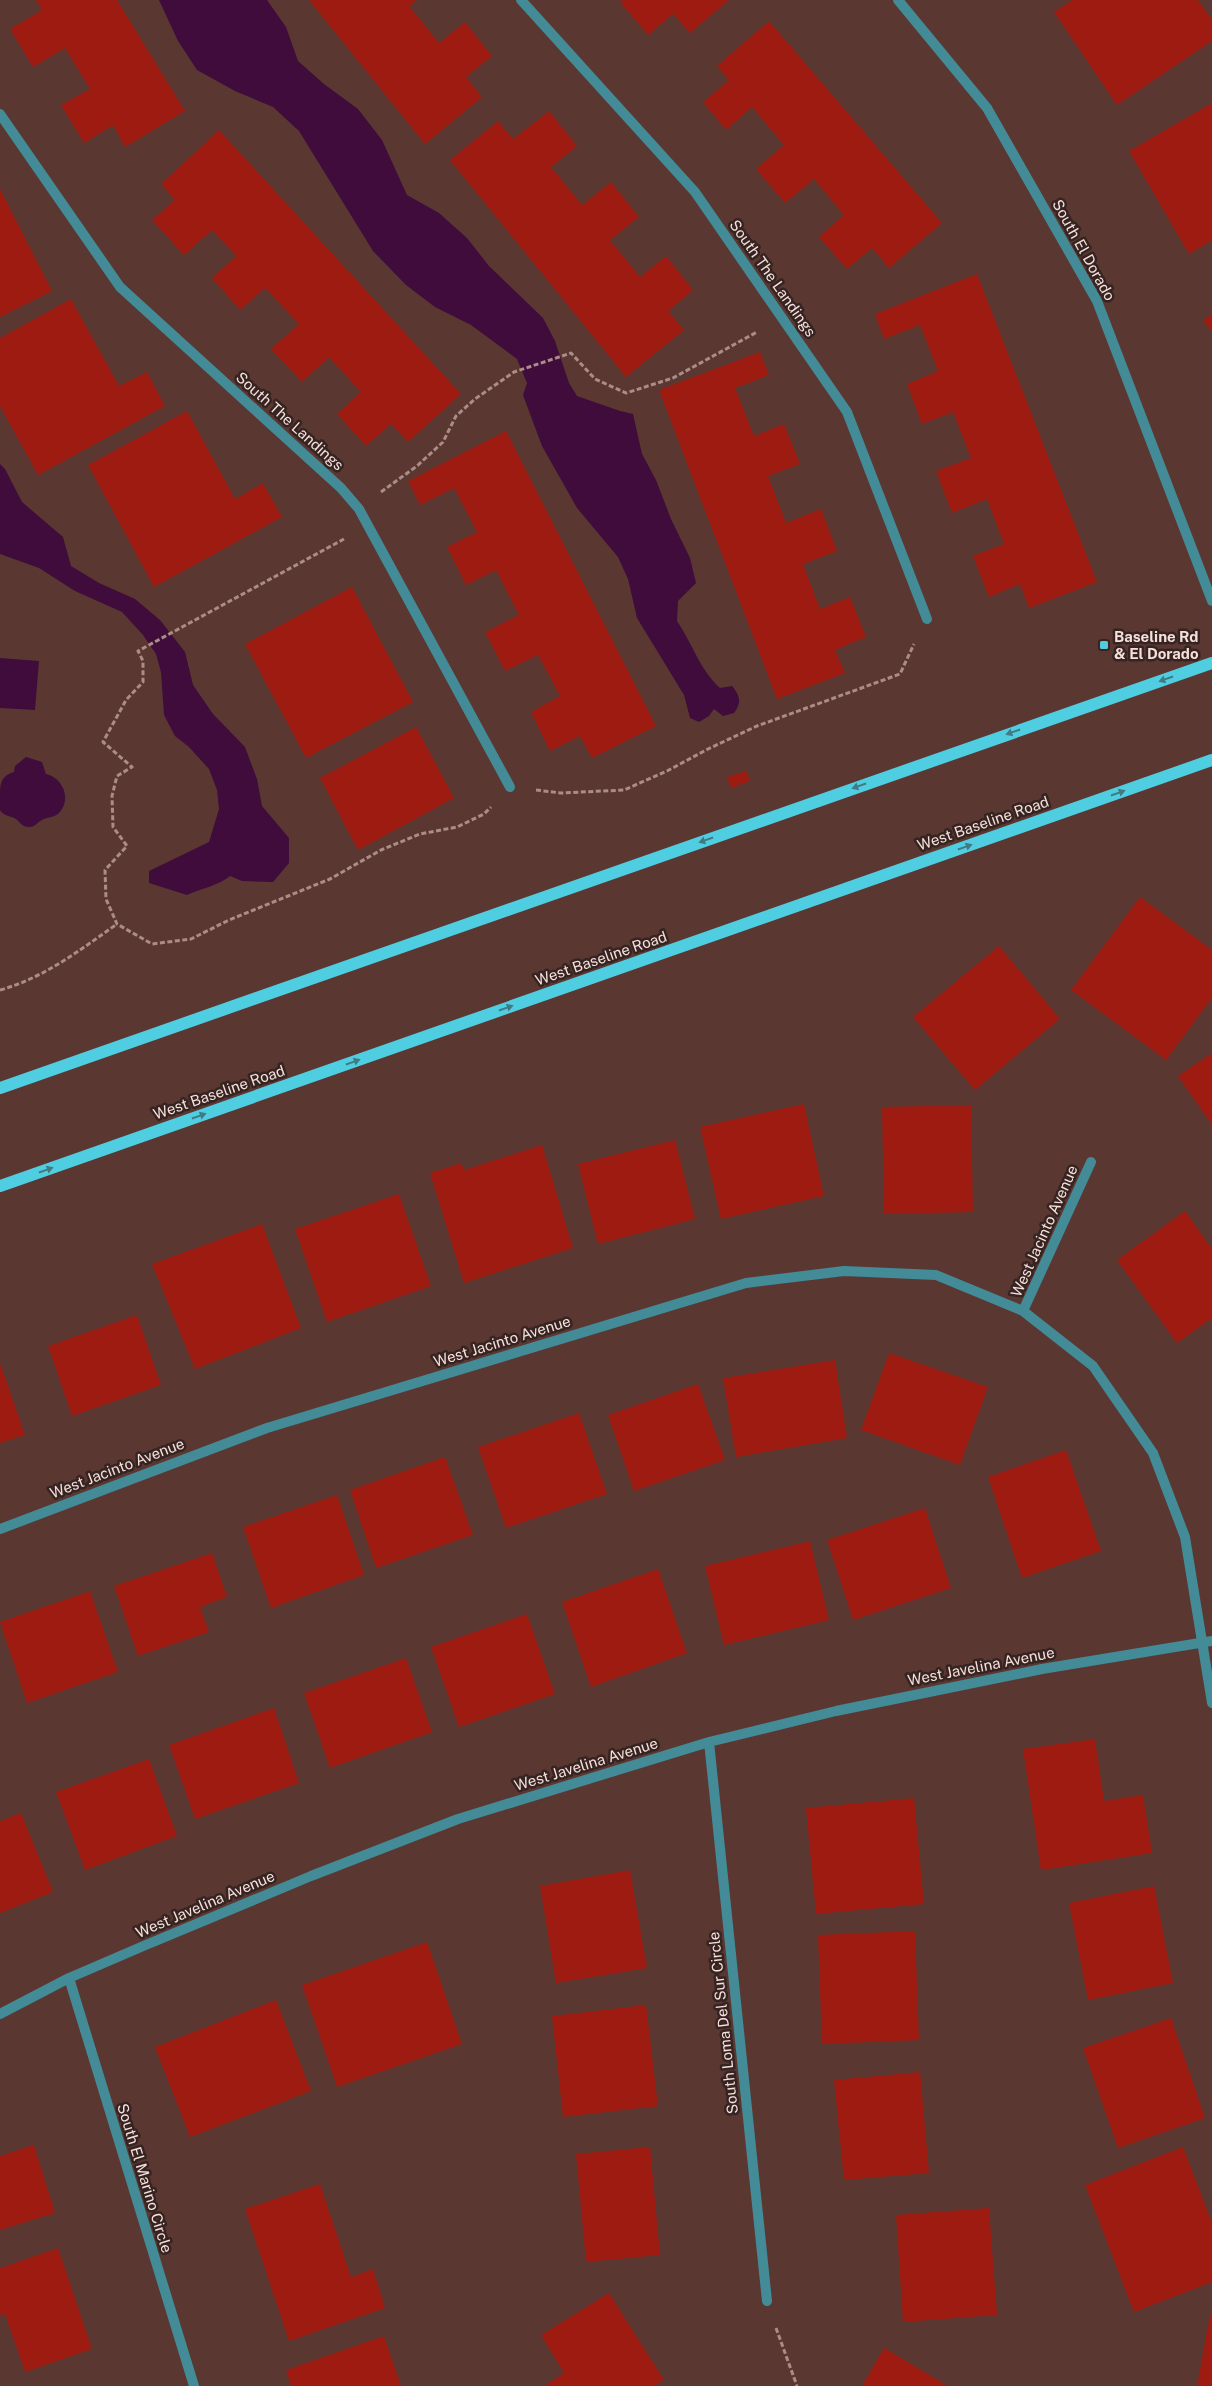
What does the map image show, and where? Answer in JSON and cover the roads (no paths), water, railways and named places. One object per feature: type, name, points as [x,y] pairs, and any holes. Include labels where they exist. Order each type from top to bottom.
[{"type":"main road","points":[[0,1088],[1212,663]]},
{"type":"main road","name":"West Baseline Road","points":[[0,1186],[1212,760]]},
{"type":"street","name":"South The Landings","points":[[521,0],[695,192],[847,412],[927,619]]},
{"type":"street","name":"South El Dorado","points":[[898,0],[987,108],[1097,301],[1212,600]]},
{"type":"street","name":"South The Landings","points":[[0,114],[120,287],[341,488],[359,510],[510,787]]},
{"type":"street","name":"West Jacinto Avenue","points":[[1024,1311],[1091,1162]]},
{"type":"street","name":"West Jacinto Avenue","points":[[0,1530],[266,1428],[746,1283],[844,1271],[936,1275],[1024,1311],[1093,1366],[1153,1453],[1185,1537],[1207,1642],[1212,1703]]},
{"type":"street","name":"West Javelina Avenue","points":[[0,2014],[69,1978],[310,1876],[458,1819],[709,1742],[836,1711],[963,1684],[1207,1642]]},
{"type":"street","name":"South Loma Del Sur Circle","points":[[709,1742],[767,2301]]},
{"type":"street","name":"South El Marino Circle","points":[[69,1978],[194,2386]]},
{"type":"place","name":"Baseline Rd & El Dorado","points":[[1104,645]]}]
